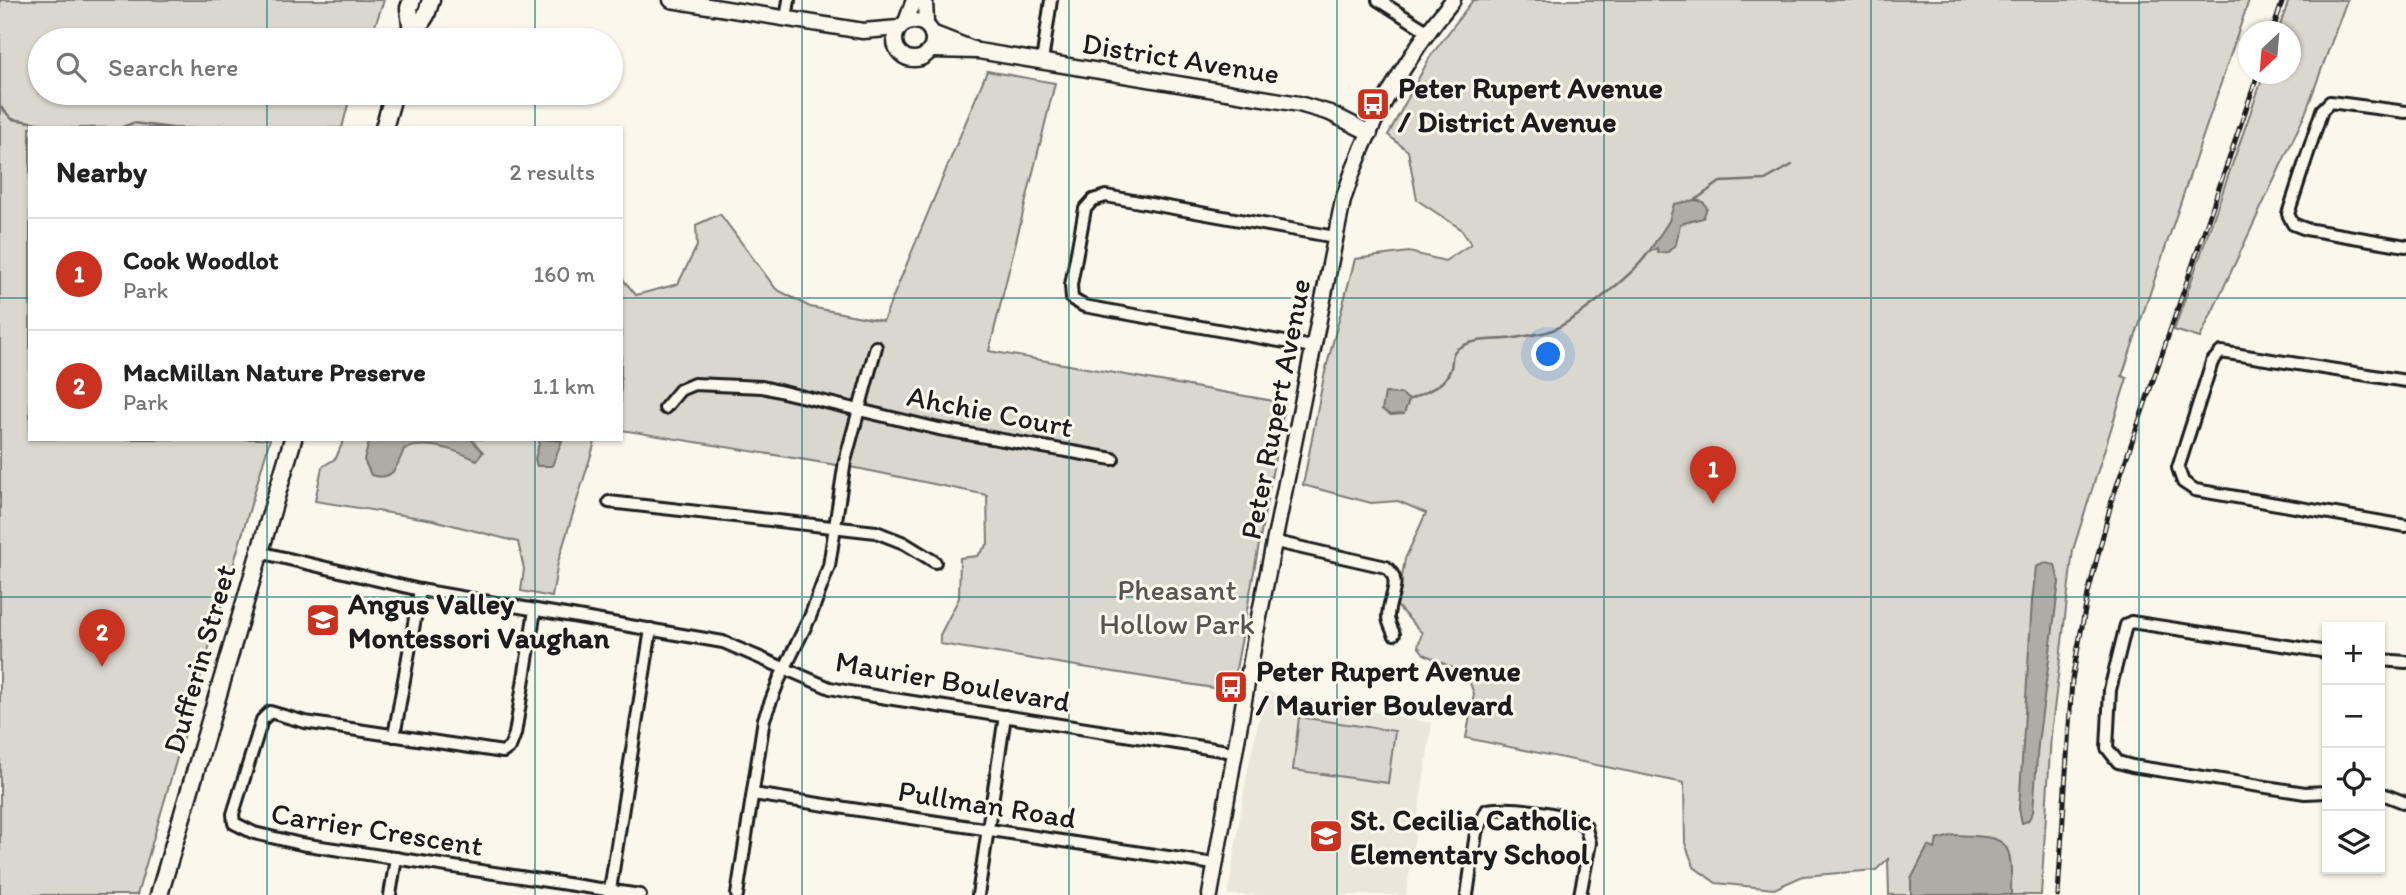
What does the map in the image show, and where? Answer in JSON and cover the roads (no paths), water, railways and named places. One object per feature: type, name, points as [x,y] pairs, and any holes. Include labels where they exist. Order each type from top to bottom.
[{"type":"main road","points":[[410,28],[409,8],[412,0]]},
{"type":"main road","points":[[417,28],[426,15],[430,0]]},
{"type":"main road","points":[[385,126],[391,105]]},
{"type":"main road","name":"Dufferin Street","points":[[159,895],[292,441]]},
{"type":"street","points":[[671,0],[863,30],[902,25],[916,20],[929,29]]},
{"type":"street","points":[[786,19],[789,0]]},
{"type":"street","points":[[895,44],[914,0]]},
{"type":"street","points":[[863,30],[895,44],[901,55],[913,59],[923,57],[931,50],[925,0]]},
{"type":"street","points":[[1042,62],[1051,0]]},
{"type":"street","points":[[1378,0],[1427,31]]},
{"type":"street","name":"Peter Rupert Avenue","points":[[1210,895],[1234,752],[1313,347],[1335,237],[1352,171],[1427,31],[1453,0]]},
{"type":"street","name":"District Avenue","points":[[929,29],[978,51]]},
{"type":"street","name":"District Avenue","points":[[931,50],[978,51],[1299,104],[1330,113],[1370,133]]},
{"type":"street","points":[[2406,112],[2330,102],[2322,110],[2288,214],[2293,224],[2306,229],[2406,246]]},
{"type":"street","points":[[1313,347],[1084,306],[1072,299],[1071,285],[1085,209],[1093,200],[1106,196],[1335,237]]},
{"type":"street","points":[[737,895],[764,719],[821,588],[835,527],[845,461],[876,347]]},
{"type":"street","points":[[2406,381],[2221,352],[2212,362],[2178,468],[2183,482],[2195,490],[2406,526]]},
{"type":"street","name":"Ahchie Court","points":[[665,408],[680,390],[694,384],[710,382],[778,389],[939,429],[1113,459]]},
{"type":"street","points":[[609,502],[876,532],[904,543],[935,562]]},
{"type":"street","points":[[1276,542],[1386,567],[1393,572],[1396,582],[1388,618],[1394,634]]},
{"type":"street","name":"Maurier Boulevard","points":[[259,552],[420,590],[723,642],[830,688],[1234,752]]},
{"type":"street","points":[[394,736],[420,590]]},
{"type":"street","name":"Carrier Crescent","points":[[536,610],[515,734],[510,747],[503,752],[494,753],[305,722],[270,712],[262,720],[233,814],[234,823],[254,834],[640,895]]},
{"type":"street","points":[[2322,651],[2131,622],[2126,625],[2110,690],[2107,748],[2118,762],[2132,766],[2305,793],[2322,792]]},
{"type":"street","points":[[610,890],[651,629]]},
{"type":"street","points":[[2385,661],[2406,663]]},
{"type":"street","points":[[978,895],[1005,716]]},
{"type":"street","name":"Pullman Road","points":[[753,794],[1214,864]]},
{"type":"street","points":[[2385,795],[2406,803]]},
{"type":"street","points":[[1467,895],[1476,833],[1487,810],[1500,808],[1571,818],[1585,825],[1590,843],[1580,895]]},
{"type":"street","points":[[390,895],[396,858]]},
{"type":"waterway","points":[[0,106],[12,119],[55,126]]},
{"type":"waterway","points":[[125,126],[133,123],[156,126]]},
{"type":"waterway","points":[[218,126],[222,126]]},
{"type":"waterway","points":[[1695,200],[1720,182],[1765,180],[1792,165]]},
{"type":"waterway","points":[[1409,400],[1444,380],[1451,368],[1453,353],[1457,349],[1472,342],[1547,332],[1558,327],[1601,298],[1648,253]]},
{"type":"railway","points":[[2276,21],[2283,0]]},
{"type":"railway","points":[[2058,895],[2072,680],[2088,594],[2112,500],[2255,84]]},
{"type":"place","name":"Peter Rupert Avenue / District Avenue","points":[[1373,104]]},
{"type":"place","name":"Cook Woodlot","points":[[1713,504]]},
{"type":"place","name":"Angus Valley Montessori Vaughan","points":[[323,620]]},
{"type":"place","name":"MacMillan Nature Preserve","points":[[102,667]]},
{"type":"place","name":"Peter Rupert Avenue / Maurier Boulevard","points":[[1231,687]]},
{"type":"place","name":"St. Cecilia Catholic Elementary School","points":[[1326,836]]},
{"type":"park label","name":"Pheasant Hollow Park","points":[[1177,606]]}]
